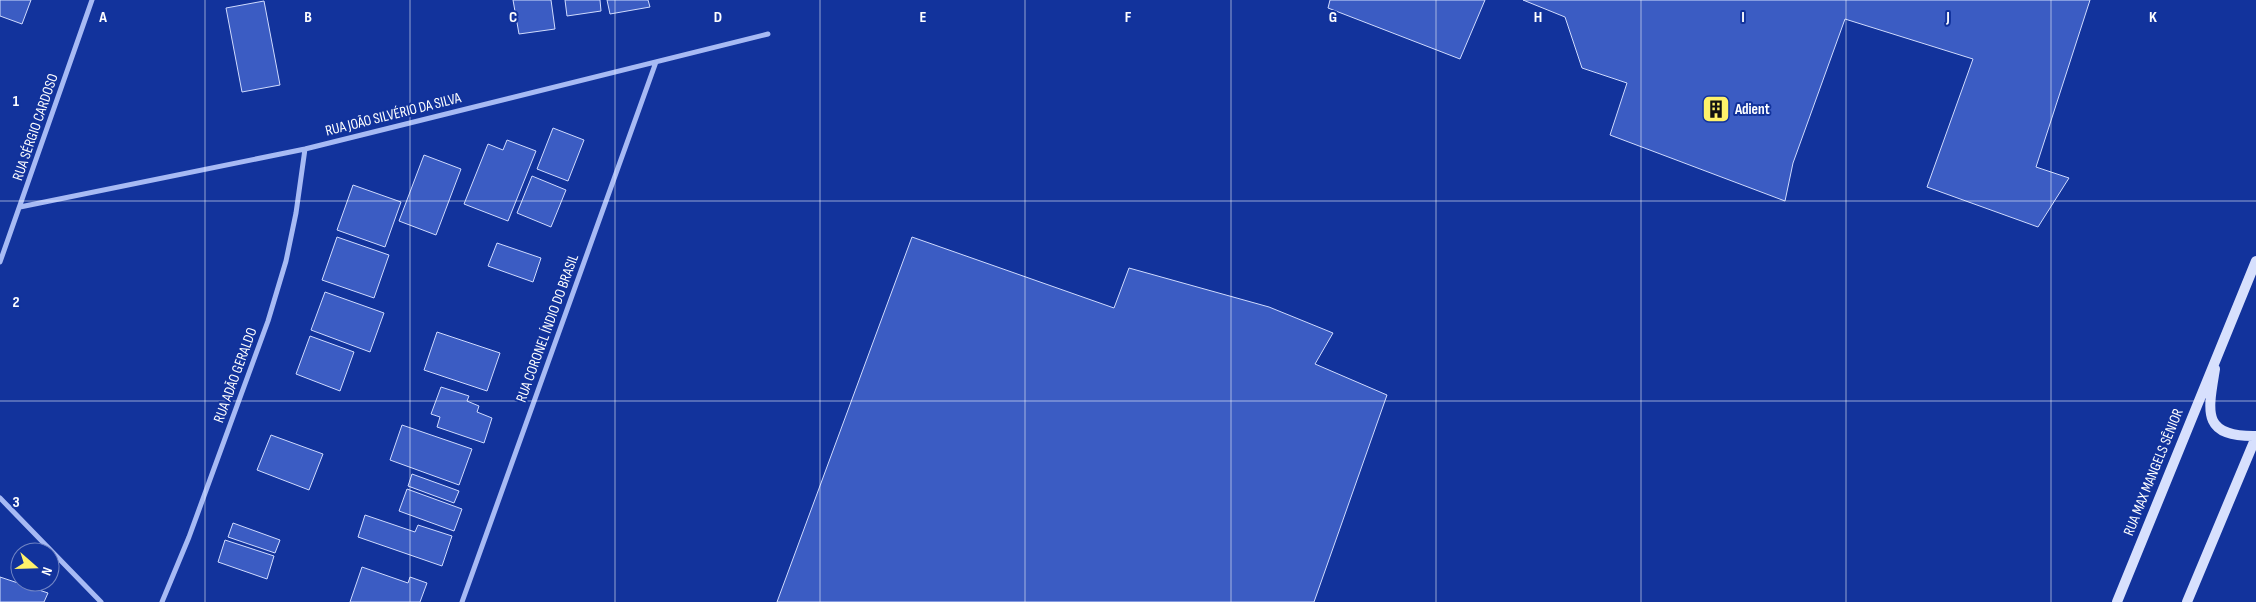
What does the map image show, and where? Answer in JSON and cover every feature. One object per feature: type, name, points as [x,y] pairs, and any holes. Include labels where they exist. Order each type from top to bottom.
[{"type":"street","name":"RUA SÉRGIO CARDOSO","points":[[0,262],[92,0]]},
{"type":"street","name":"RUA JOÃO SILVÉRIO DA SILVA","points":[[20,207],[305,149],[768,34]]},
{"type":"street","name":"RUA CORONEL ÍNDIO DO BRASIL","points":[[462,602],[656,62]]},
{"type":"street","name":"RUA ADÃO GERALDO","points":[[162,602],[189,537],[268,321],[286,261],[296,212],[305,149]]},
{"type":"street","name":"RUA MAX MANGELS SÊNIOR","points":[[2117,602],[2256,261]]},
{"type":"street","name":"RUA MAX MANGELS SÊNIOR","points":[[2188,602],[2256,437],[2232,436],[2221,431],[2214,423],[2210,413],[2210,402],[2217,353]]},
{"type":"street","points":[[0,498],[101,602]]},
{"type":"building","points":[[0,0],[31,0],[22,24],[0,16]]},
{"type":"building","points":[[513,0],[551,0],[555,29],[519,34]]},
{"type":"building","points":[[565,0],[600,0],[601,11],[567,16]]},
{"type":"building","points":[[607,0],[648,0],[650,7],[610,14]]},
{"type":"building","points":[[1330,0],[1485,0],[1460,59],[1328,8]]},
{"type":"building","name":"Adient","points":[[1523,0],[2090,0],[2036,167],[2069,178],[2038,227],[1927,187],[1973,59],[1845,19],[1793,163],[1785,201],[1610,135],[1627,83],[1582,68],[1565,17]]},
{"type":"building","points":[[264,1],[280,85],[242,92],[226,8]]},
{"type":"building","points":[[553,128],[584,140],[568,181],[537,169]]},
{"type":"building","points":[[507,140],[536,151],[508,221],[464,204],[488,144],[503,150]]},
{"type":"building","points":[[424,155],[461,169],[436,235],[399,221]]},
{"type":"building","points":[[532,176],[566,190],[551,227],[517,213]]},
{"type":"building","points":[[353,185],[401,202],[385,247],[337,230]]},
{"type":"building","points":[[337,237],[389,255],[374,298],[322,280]]},
{"type":"building","points":[[912,237],[1114,308],[1129,268],[1269,307],[1333,333],[1315,364],[1387,395],[1314,602],[777,602]]},
{"type":"building","points":[[497,243],[541,258],[533,282],[488,266]]},
{"type":"building","points":[[325,292],[384,313],[370,352],[311,330]]},
{"type":"building","points":[[437,332],[500,353],[487,391],[424,370]]},
{"type":"building","points":[[310,336],[354,352],[340,391],[296,374]]},
{"type":"building","points":[[441,387],[469,396],[467,401],[479,406],[477,412],[492,418],[484,443],[437,427],[440,417],[431,414]]},
{"type":"building","points":[[402,425],[472,449],[459,485],[390,460]]},
{"type":"building","points":[[271,435],[323,454],[309,490],[257,470]]},
{"type":"building","points":[[412,474],[459,491],[454,503],[408,486]]},
{"type":"building","points":[[407,489],[462,509],[454,531],[399,511]]},
{"type":"building","points":[[365,515],[415,532],[418,525],[452,536],[442,566],[358,537]]},
{"type":"building","points":[[233,523],[280,540],[275,553],[228,537]]},
{"type":"building","points":[[225,540],[274,556],[267,579],[218,562]]},
{"type":"building","points":[[362,567],[408,583],[410,577],[427,583],[420,602],[350,602]]},
{"type":"building","points":[[0,577],[10,580],[10,592],[48,593],[44,602],[0,602]]},
{"type":"place","name":"Adient","points":[[1716,109]]}]
